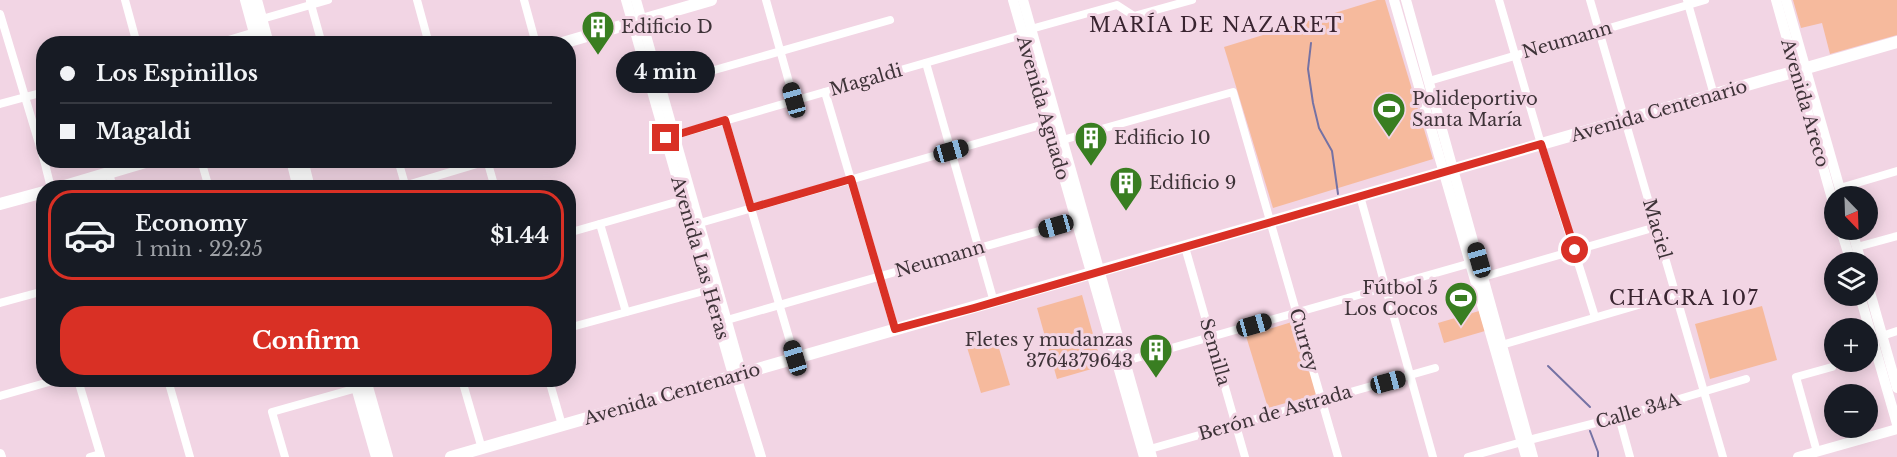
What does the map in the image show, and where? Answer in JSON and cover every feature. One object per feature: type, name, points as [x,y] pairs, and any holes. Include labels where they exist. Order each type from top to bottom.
[{"type":"main road","points":[[246,0],[256,36]]},
{"type":"main road","points":[[256,0],[266,36]]},
{"type":"main road","name":"Avenida Las Heras","points":[[626,0],[637,21],[713,288],[731,368],[736,376],[761,457]]},
{"type":"main road","name":"Avenida Las Heras","points":[[636,0],[637,21]]},
{"type":"main road","points":[[576,39],[711,0]]},
{"type":"main road","name":"Avenida Aguado","points":[[1012,0],[1029,32],[1080,219],[1149,454]]},
{"type":"main road","name":"Avenida Aguado","points":[[1023,0],[1048,123],[1058,141]]},
{"type":"main road","points":[[1394,0],[1483,277],[1525,441],[1533,457]]},
{"type":"main road","points":[[1406,0],[1429,81],[1471,263],[1499,345]]},
{"type":"main road","name":"Avenida Areco","points":[[1776,0],[1839,186]]},
{"type":"main road","name":"Avenida Areco","points":[[1786,0],[1829,186]]},
{"type":"main road","name":"Avenida Centenario","points":[[451,457],[1897,42]]},
{"type":"main road","name":"Avenida Las Heras","points":[[670,136],[683,200],[695,224]]},
{"type":"main road","points":[[85,180],[126,168]]},
{"type":"main road","points":[[0,204],[36,194]]},
{"type":"main road","points":[[1855,240],[1858,252]]},
{"type":"main road","name":"Avenida Aguado","points":[[1096,272],[1126,362],[1149,454]]},
{"type":"main road","name":"Avenida Las Heras","points":[[713,288],[727,320],[740,364],[736,376]]},
{"type":"main road","points":[[1798,457],[1897,427],[1863,306]]},
{"type":"main road","points":[[1874,306],[1897,388]]},
{"type":"main road","points":[[362,387],[377,457]]},
{"type":"main road","points":[[362,387],[387,457]]},
{"type":"main road","points":[[1525,441],[1526,457]]},
{"type":"street","points":[[125,0],[135,36]]},
{"type":"street","points":[[262,19],[310,2],[328,0]]},
{"type":"street","points":[[417,0],[427,36]]},
{"type":"street","points":[[524,0],[534,36]]},
{"type":"street","points":[[766,0],[794,100]]},
{"type":"street","name":"Magaldi","points":[[670,136],[926,63],[1117,5],[1134,16],[1161,4],[1192,0]]},
{"type":"street","points":[[1499,0],[1595,317]]},
{"type":"street","name":"Maciel","points":[[1590,0],[1723,457]]},
{"type":"street","name":"Neumann","points":[[1429,81],[1688,2],[1705,0]]},
{"type":"street","points":[[310,2],[320,36]]},
{"type":"street","points":[[1688,2],[1714,95]]},
{"type":"street","points":[[0,14],[36,133]]},
{"type":"street","points":[[711,71],[890,20]]},
{"type":"street","points":[[926,63],[994,302]]},
{"type":"street","points":[[825,92],[895,329]]},
{"type":"street","name":"Currey","points":[[1058,141],[1233,92],[1338,457]]},
{"type":"street","points":[[0,104],[36,94]]},
{"type":"street","points":[[725,120],[795,358]]},
{"type":"street","points":[[695,224],[1048,123]]},
{"type":"street","points":[[426,180],[464,168]]},
{"type":"street","points":[[1857,186],[1897,171]]},
{"type":"street","points":[[109,173],[111,180]]},
{"type":"street","points":[[1360,196],[1433,457]]},
{"type":"street","points":[[576,231],[683,200]]},
{"type":"street","name":"Neumann","points":[[727,320],[1080,219]]},
{"type":"street","points":[[600,224],[626,312]]},
{"type":"street","points":[[1483,277],[1656,227]]},
{"type":"street","points":[[1857,247],[1897,236]]},
{"type":"street","name":"Semilla","points":[[1185,247],[1245,457]]},
{"type":"street","points":[[1126,362],[1471,263]]},
{"type":"street","points":[[576,326],[713,288]]},
{"type":"street","points":[[0,303],[36,293]]},
{"type":"street","points":[[1499,345],[1676,294]]},
{"type":"street","points":[[1882,336],[1897,331]]},
{"type":"street","name":"Berón de Astrada","points":[[1149,454],[1236,425],[1435,368]]},
{"type":"street","points":[[1817,452],[1796,377],[1824,369]]},
{"type":"street","name":"Calle 34A","points":[[1468,457],[1619,417],[1746,379]]},
{"type":"street","points":[[0,396],[36,386]]},
{"type":"street","points":[[80,387],[100,456],[90,457]]},
{"type":"street","points":[[170,387],[190,457]]},
{"type":"street","points":[[285,457],[272,412],[349,387]]},
{"type":"street","points":[[464,387],[482,448]]},
{"type":"street","points":[[551,387],[562,425]]},
{"type":"street","points":[[1619,417],[1630,457]]},
{"type":"shaded area","points":[[1377,0],[1385,0],[1433,159],[1273,208],[1224,47]]},
{"type":"shaded area","points":[[1793,0],[1897,0],[1897,35],[1830,54],[1822,23],[1801,28]]},
{"type":"shaded area","points":[[1082,295],[1102,366],[1057,379],[1037,308]]},
{"type":"shaded area","points":[[1762,306],[1777,360],[1710,379],[1695,324]]},
{"type":"shaded area","name":"Fútbol 5 Los Cocos","points":[[1479,311],[1485,331],[1444,343],[1438,323]]},
{"type":"shaded area","points":[[1295,321],[1317,394],[1268,408],[1246,336]]},
{"type":"shaded area","points":[[995,335],[1010,385],[981,393],[966,344]]},
{"type":"waterway","points":[[1311,43],[1308,69],[1313,103],[1319,128],[1332,151],[1338,194]]},
{"type":"waterway","points":[[1548,366],[1590,407]]},
{"type":"waterway","points":[[1590,431],[1598,457]]},
{"type":"place","name":"Edificio D","points":[[598,56]]},
{"type":"place","name":"Polideportivo Santa María","points":[[1389,138]]},
{"type":"place","name":"Edificio 10","points":[[1091,167]]},
{"type":"place","name":"Edificio 9","points":[[1126,212]]},
{"type":"place","name":"Fútbol 5 Los Cocos","points":[[1461,327]]},
{"type":"place","name":"Fletes y mudanzas 3764379643","points":[[1156,379]]},
{"type":"district","name":"MARÍA DE NAZARET","points":[[1216,25]]},
{"type":"district","name":"CHACRA 107","points":[[1684,298]]},
{"type":"route","points":[[666,138],[725,120],[751,208],[851,179],[895,329],[1541,144],[1575,250]]}]
